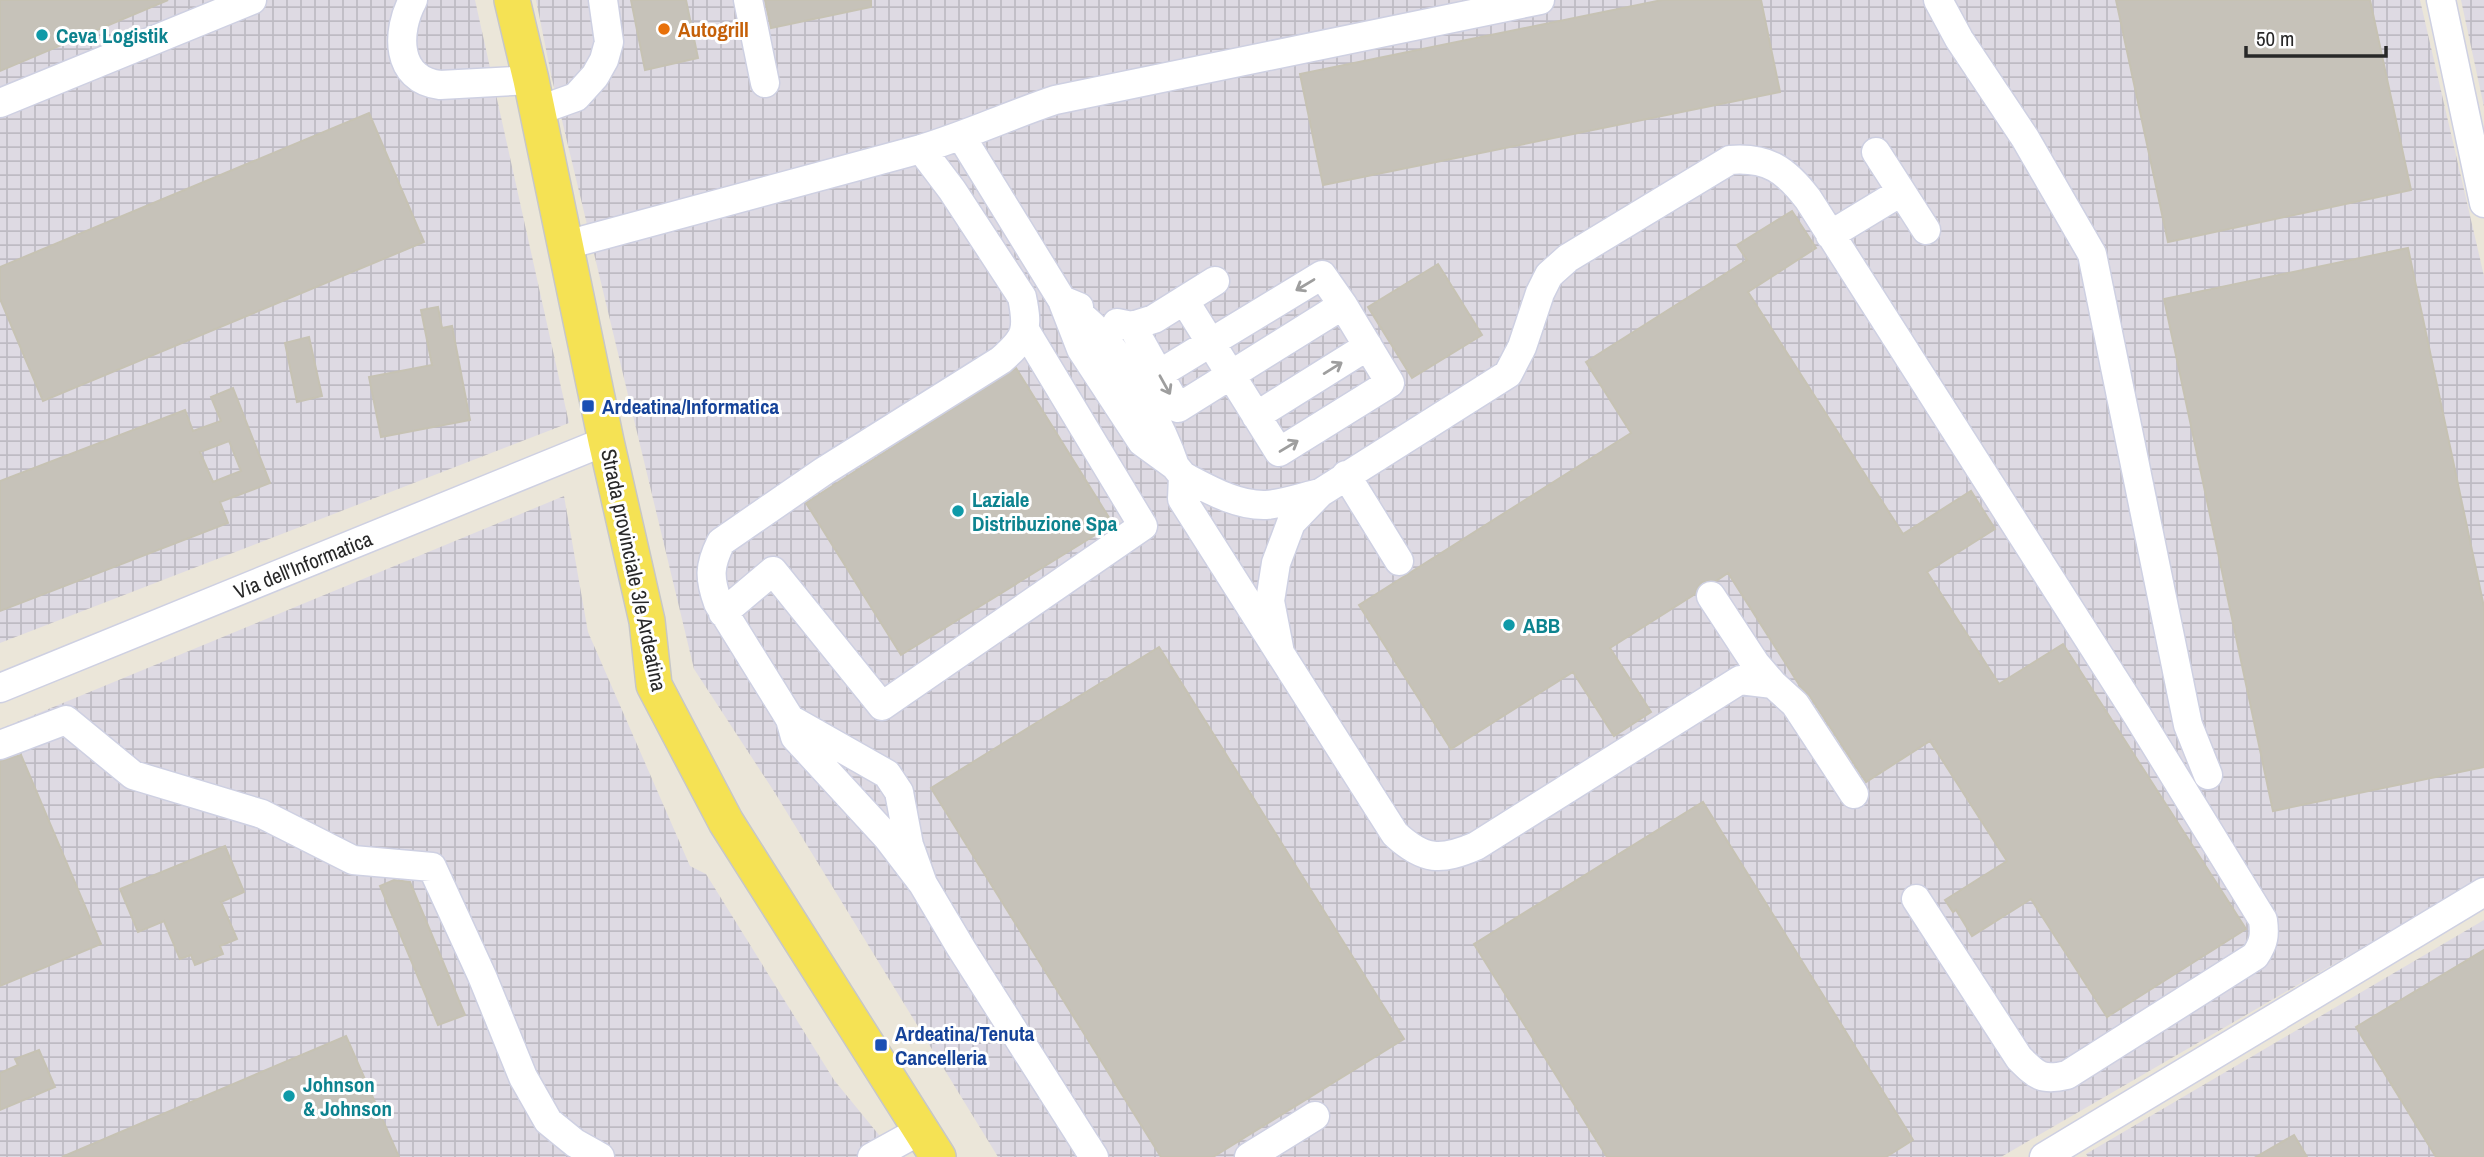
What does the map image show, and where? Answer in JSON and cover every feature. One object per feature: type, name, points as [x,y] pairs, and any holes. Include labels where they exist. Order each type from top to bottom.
[{"type":"main road","name":"Strada provinciale 3/e Ardeatina","points":[[512,0],[647,621],[654,685],[726,822],[929,1143]]},
{"type":"street","points":[[0,103],[252,0]]},
{"type":"street","points":[[413,0],[404,21],[401,41],[410,69],[428,84],[576,97],[595,76],[604,60],[608,42],[603,0]]},
{"type":"street","points":[[748,0],[765,83]]},
{"type":"street","points":[[566,245],[921,149],[1055,100],[1540,0]]},
{"type":"street","points":[[1938,0],[1959,39],[2025,138],[2092,254],[2188,725],[2208,775]]},
{"type":"street","points":[[2441,0],[2484,203]]},
{"type":"street","points":[[961,136],[1062,300],[1081,349],[1142,442],[1179,471],[1217,493],[1241,501],[1266,505],[1320,493]]},
{"type":"street","points":[[921,149],[952,190],[1022,297],[1026,316],[1025,330],[1019,344],[1000,360],[824,471],[721,542],[712,561],[711,585],[723,613],[790,719],[795,737],[887,837],[923,884],[1094,1157]]},
{"type":"street","points":[[1876,152],[1926,230]]},
{"type":"street","points":[[1280,653],[1270,601],[1276,563],[1291,523],[1320,493],[1508,374],[1522,347],[1540,293],[1549,275],[1568,258],[1730,160],[1746,159],[1776,167],[1792,178],[1830,235],[2137,715],[2263,920],[2265,933],[2262,946],[2255,956],[2067,1074],[2050,1079],[2039,1077],[2019,1058],[1916,899]]},
{"type":"street","points":[[1830,235],[1901,192]]},
{"type":"street","points":[[1159,374],[1211,343],[1322,275],[1390,383],[1279,452],[1231,376],[1211,343],[1185,300]]},
{"type":"street","points":[[1062,300],[1111,322],[1132,326],[1154,319],[1215,281]]},
{"type":"street","points":[[1132,326],[1178,408],[1343,305]]},
{"type":"street","points":[[723,613],[773,571],[882,706],[1143,526],[1025,330]]},
{"type":"street","points":[[1256,416],[1368,346]]},
{"type":"street","name":"Via dell'Informatica","points":[[0,688],[606,441]]},
{"type":"street","points":[[1179,471],[1182,499],[1395,834],[1410,848],[1430,856],[1452,856],[1476,846],[1756,675]]},
{"type":"street","points":[[1346,475],[1399,561]]},
{"type":"street","points":[[1711,596],[1756,675],[1795,704],[1854,794]]},
{"type":"street","points":[[790,719],[887,775],[899,792],[909,845],[923,884]]},
{"type":"street","points":[[0,746],[66,720],[133,775],[262,814],[353,860],[432,867],[482,976],[523,1077],[548,1121],[575,1143],[600,1157]]},
{"type":"street","points":[[2044,1157],[2484,892]]},
{"type":"street","points":[[1249,1157],[1315,1116]]},
{"type":"street","points":[[872,1157],[929,1143]]},
{"type":"shaded area","points":[[0,0],[475,0],[569,423],[0,643]]},
{"type":"shaded area","points":[[536,0],[2420,0],[2484,276],[2484,877],[2001,1157],[998,1157],[775,793],[694,669],[552,79]]},
{"type":"shaded area","points":[[2461,0],[2484,0],[2484,107]]},
{"type":"shaded area","name":"Johnson & Johnson","points":[[564,496],[588,632],[690,866],[706,874],[834,1080],[897,1157],[0,1157],[0,729]]},
{"type":"shaded area","points":[[2484,920],[2484,1157],[2088,1157],[2086,1154]]},
{"type":"building","name":"Ceva Logistik","points":[[0,0],[168,0],[0,71]]},
{"type":"building","name":"Autogrill","points":[[631,0],[686,0],[698,58],[645,70]]},
{"type":"building","points":[[765,0],[871,0],[871,7],[771,28]]},
{"type":"building","points":[[1662,0],[1761,0],[1780,92],[1323,185],[1300,74]]},
{"type":"building","points":[[2116,0],[2370,0],[2411,190],[2168,242]]},
{"type":"building","points":[[369,113],[424,242],[43,401],[0,299],[0,267]]},
{"type":"building","name":"ABB","points":[[1792,211],[1816,248],[1748,292],[1903,534],[1971,491],[1995,529],[1927,572],[1999,684],[2063,644],[2246,929],[2107,1017],[2031,899],[1972,936],[1956,910],[1953,912],[1945,900],[2007,861],[1930,741],[1866,782],[1809,695],[1800,686],[1728,573],[1716,581],[1702,582],[1695,594],[1610,648],[1651,712],[1614,736],[1573,672],[1451,749],[1359,605],[1631,433],[1586,362],[1747,260],[1737,245]]},
{"type":"building","points":[[2408,248],[2484,607],[2484,767],[2273,811],[2164,299]]},
{"type":"building","points":[[1438,264],[1482,335],[1412,378],[1368,307]]},
{"type":"building","points":[[438,307],[442,328],[452,326],[470,420],[381,437],[369,377],[432,365],[421,310]]},
{"type":"building","points":[[309,337],[322,396],[297,402],[285,343]]},
{"type":"building","name":"Laziale Distribuzione Spa","points":[[1016,368],[1113,524],[901,655],[806,503]]},
{"type":"building","points":[[233,388],[270,483],[220,502],[228,523],[0,611],[0,481],[185,410],[193,431],[221,421],[211,397]],"holes":[[[229,441],[241,471],[213,482],[200,452]]]},
{"type":"building","points":[[1159,647],[1404,1039],[1213,1157],[1161,1157],[931,788]]},
{"type":"building","points":[[21,755],[101,944],[0,986],[0,761]]},
{"type":"building","points":[[1703,802],[1913,1140],[1886,1157],[1607,1157],[1474,944]]},
{"type":"building","points":[[225,846],[244,892],[221,902],[237,939],[220,946],[223,954],[195,965],[191,955],[180,959],[164,921],[138,932],[120,889]]},
{"type":"building","points":[[394,880],[410,882],[465,1015],[438,1025],[380,886]]},
{"type":"building","points":[[2484,950],[2484,1157],[2436,1157],[2356,1027]]},
{"type":"building","name":"Johnson & Johnson","points":[[346,1036],[399,1157],[62,1157]]},
{"type":"building","points":[[39,1050],[55,1087],[0,1110],[0,1073],[18,1065],[15,1059]]},
{"type":"building","points":[[2294,1135],[2307,1157],[2256,1157]]},
{"type":"place","name":"Autogrill","points":[[664,29]]},
{"type":"place","name":"Ceva Logistik","points":[[42,35]]},
{"type":"place","name":"Ardeatina/Informatica","points":[[588,406]]},
{"type":"place","name":"Laziale Distribuzione Spa","points":[[958,511]]},
{"type":"place","name":"ABB","points":[[1509,625]]},
{"type":"place","name":"Ardeatina/Tenuta Cancelleria","points":[[881,1045]]},
{"type":"place","name":"Johnson & Johnson","points":[[289,1096]]}]
